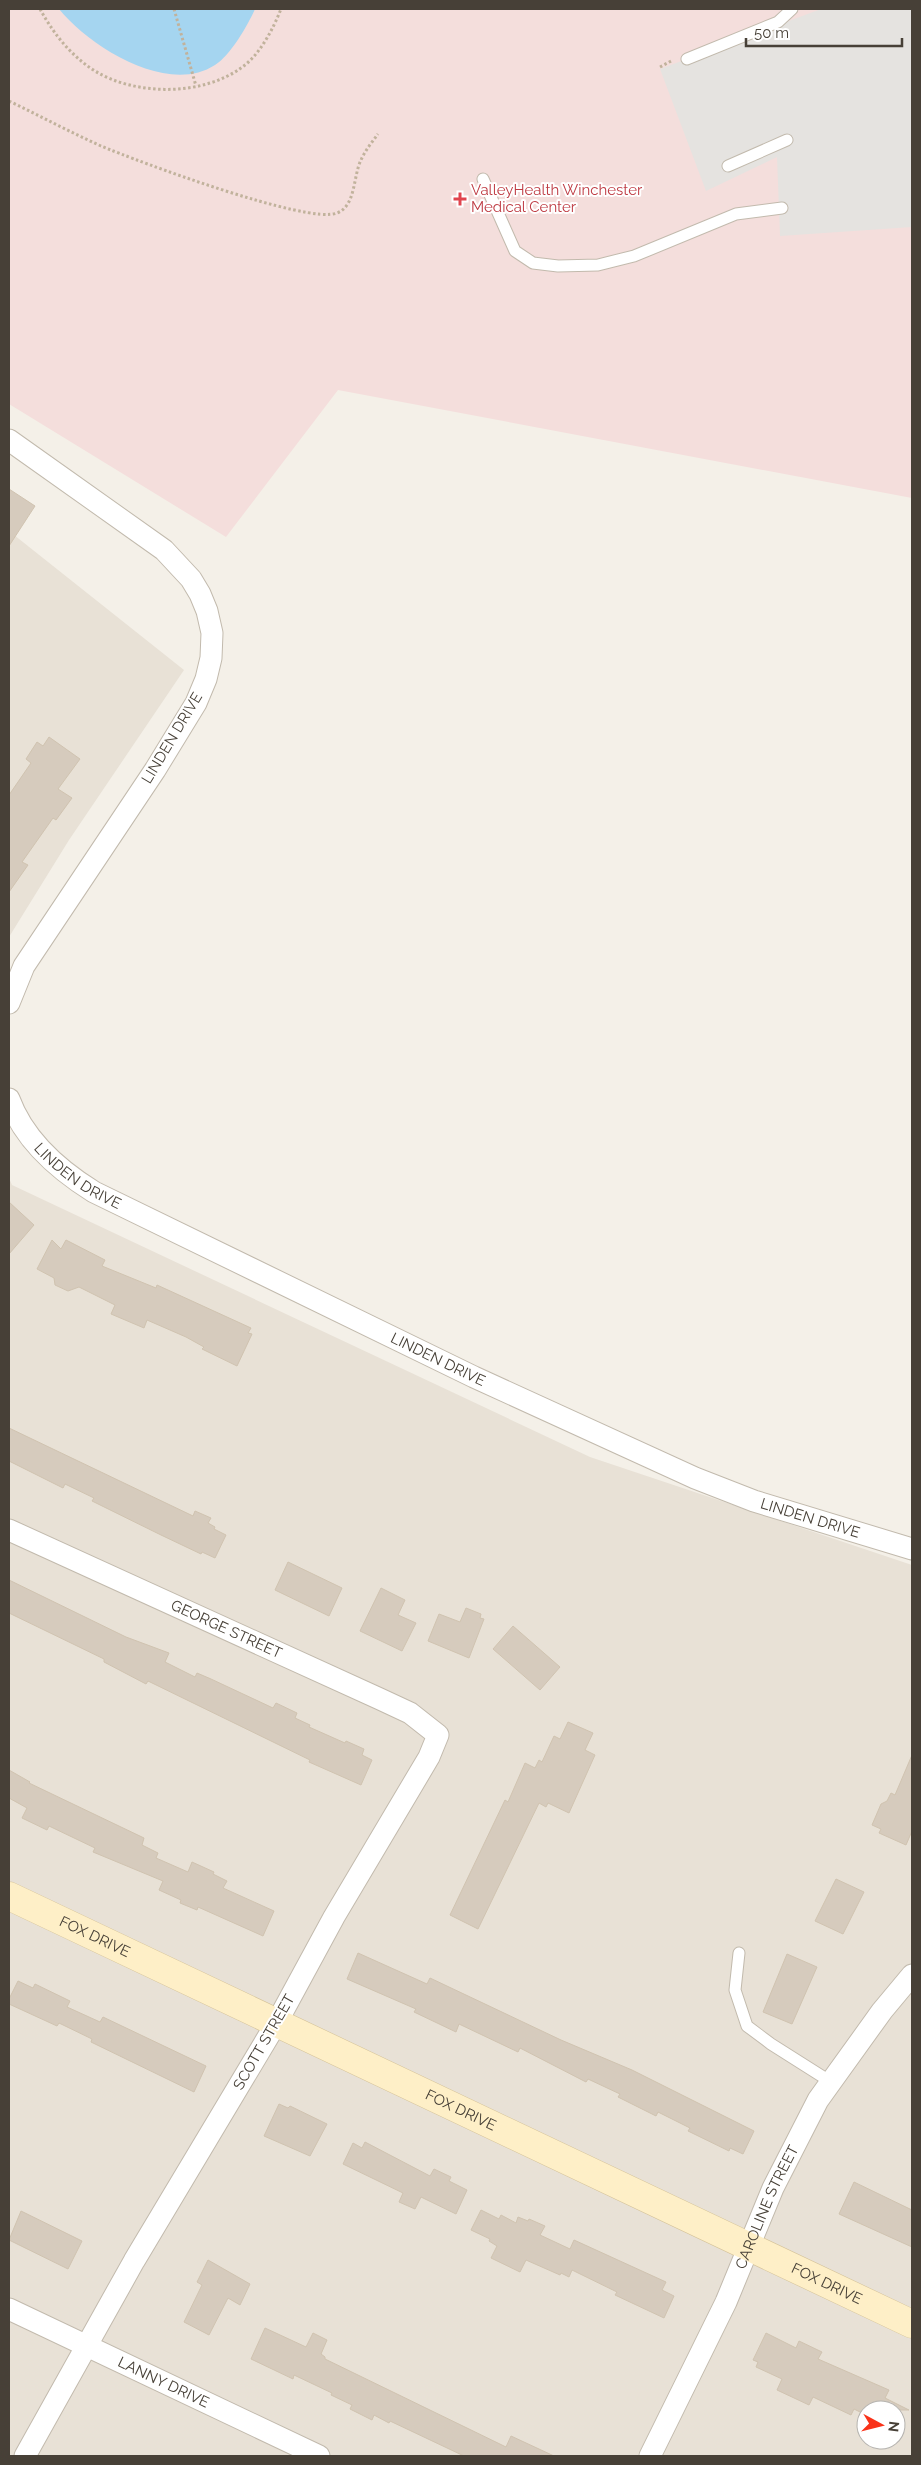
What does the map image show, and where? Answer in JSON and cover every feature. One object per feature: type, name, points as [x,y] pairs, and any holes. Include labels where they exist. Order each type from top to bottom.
[{"type":"main road","name":"FOX DRIVE","points":[[9,1896],[912,2324]]},
{"type":"street","name":"LINDEN DRIVE","points":[[9,440],[164,550],[191,579],[200,594],[212,633],[211,658],[206,678],[196,703],[155,770],[24,966],[9,1003]]},
{"type":"street","name":"LINDEN DRIVE","points":[[9,1099],[26,1133],[45,1154],[77,1181],[94,1192],[474,1377],[696,1478],[754,1501],[912,1549]]},
{"type":"street","name":"GEORGE STREET","points":[[9,1530],[410,1713],[438,1736]]},
{"type":"street","name":"SCOTT STREET","points":[[25,2456],[86,2346],[277,2022],[334,1917],[429,1757],[438,1736]]},
{"type":"street","name":"CAROLINE STREET","points":[[650,2456],[726,2302],[773,2188],[818,2100],[882,2011],[912,1975]]},
{"type":"street","name":"LANNY DRIVE","points":[[9,2309],[319,2456]]},
{"type":"lane","points":[[687,60],[778,22],[792,9]]},
{"type":"lane","points":[[728,166],[787,140]]},
{"type":"lane","points":[[483,179],[516,251],[533,263],[558,266],[598,265],[634,256],[736,214],[782,208]]},
{"type":"lane","points":[[739,1953],[735,1990],[748,2026],[771,2044],[832,2082]]},
{"type":"path","points":[[40,9],[61,41],[96,72],[133,86],[159,89],[196,86],[219,80],[242,68],[273,28],[281,9]]},
{"type":"path","points":[[174,9],[196,86]]},
{"type":"path","points":[[9,102],[102,146],[153,165],[285,209],[324,216],[339,213],[350,200],[361,160],[378,134]]},
{"type":"shaded area","name":"ValleyHealth Winchester Medical Center","points":[[9,9],[912,9],[912,498],[338,390],[226,537],[9,404]]},
{"type":"shaded area","points":[[821,9],[912,9],[912,227],[780,236],[777,157],[706,191],[660,69]]},
{"type":"shaded area","points":[[9,531],[184,670],[69,840],[9,937]]},
{"type":"shaded area","points":[[9,1178],[12,1185],[590,1457],[912,1565],[912,2456],[9,2456]]},
{"type":"water","points":[[59,9],[255,9],[238,40],[221,61],[196,73],[175,75],[152,71],[109,51],[89,38]]},
{"type":"building","points":[[9,489],[35,506],[9,546]]},
{"type":"building","points":[[49,737],[80,759],[58,789],[72,798],[56,820],[53,818],[22,862],[28,865],[9,892],[9,795],[31,763],[26,759],[37,742],[43,746]]},
{"type":"building","points":[[9,1202],[34,1225],[9,1254]]},
{"type":"building","points":[[52,1240],[61,1249],[66,1240],[105,1260],[102,1266],[156,1288],[157,1285],[251,1328],[248,1333],[252,1334],[237,1366],[202,1349],[204,1347],[186,1337],[147,1320],[144,1328],[111,1314],[115,1305],[79,1287],[68,1291],[55,1285],[54,1278],[37,1269]]},
{"type":"building","points":[[9,1428],[193,1516],[195,1511],[211,1518],[208,1523],[215,1527],[214,1529],[226,1535],[215,1558],[202,1552],[201,1554],[92,1501],[94,1498],[65,1484],[63,1488],[9,1461]]},
{"type":"building","points":[[288,1562],[342,1588],[329,1616],[275,1590]]},
{"type":"building","points":[[9,1580],[126,1637],[169,1653],[165,1662],[195,1677],[197,1673],[273,1708],[276,1703],[297,1713],[295,1718],[310,1725],[309,1727],[364,1749],[362,1755],[372,1760],[361,1785],[309,1762],[310,1760],[148,1681],[146,1684],[104,1662],[104,1659],[9,1613]]},
{"type":"building","points":[[381,1588],[405,1600],[398,1615],[416,1623],[402,1651],[360,1631]]},
{"type":"building","points":[[466,1608],[481,1614],[480,1618],[484,1619],[469,1658],[428,1641],[439,1614],[460,1622]]},
{"type":"building","points":[[513,1626],[560,1667],[540,1690],[493,1649]]},
{"type":"building","points":[[568,1722],[593,1733],[585,1750],[595,1755],[569,1813],[548,1803],[546,1807],[539,1803],[478,1929],[450,1915],[505,1800],[508,1802],[525,1763],[535,1768],[539,1760],[542,1762],[554,1736],[560,1739]]},
{"type":"building","points":[[912,1755],[912,1831],[906,1845],[879,1833],[881,1829],[872,1825],[881,1804],[887,1801],[891,1793],[895,1795]]},
{"type":"building","points":[[9,1770],[29,1783],[144,1838],[142,1845],[158,1853],[156,1858],[188,1872],[192,1862],[214,1872],[213,1874],[227,1881],[223,1888],[274,1911],[263,1936],[198,1907],[197,1910],[180,1903],[181,1900],[159,1890],[163,1881],[93,1852],[95,1848],[49,1826],[47,1830],[22,1818],[27,1808],[9,1798]]},
{"type":"building","points":[[836,1879],[864,1892],[843,1934],[815,1921]]},
{"type":"building","points":[[358,1953],[427,1984],[430,1978],[561,2040],[632,2070],[754,2131],[743,2154],[730,2148],[729,2151],[688,2131],[690,2128],[658,2112],[656,2116],[618,2097],[620,2094],[588,2079],[586,2082],[520,2048],[518,2052],[459,2024],[456,2032],[414,2012],[416,2009],[347,1979]]},
{"type":"building","points":[[787,1954],[817,1967],[792,2024],[763,2012]]},
{"type":"building","points":[[18,1981],[33,1988],[35,1984],[70,2001],[67,2007],[100,2022],[103,2017],[206,2066],[194,2092],[91,2042],[92,2039],[59,2023],[57,2026],[9,2004],[9,1999]]},
{"type":"building","points":[[279,2104],[288,2108],[290,2106],[327,2124],[310,2156],[264,2136]]},
{"type":"building","points":[[365,2142],[430,2176],[434,2169],[451,2177],[449,2181],[467,2190],[456,2214],[421,2197],[415,2209],[399,2202],[403,2193],[343,2164],[353,2143],[362,2148]]},
{"type":"building","points":[[854,2182],[912,2210],[912,2247],[839,2214]]},
{"type":"building","points":[[481,2210],[499,2219],[501,2215],[516,2223],[518,2217],[528,2221],[529,2219],[545,2226],[540,2235],[570,2249],[574,2240],[666,2282],[662,2290],[674,2296],[664,2318],[615,2295],[617,2292],[572,2270],[569,2277],[526,2260],[520,2272],[491,2258],[497,2246],[489,2241],[490,2239],[471,2230]]},
{"type":"building","points":[[21,2211],[82,2241],[68,2269],[9,2240]]},
{"type":"building","points":[[208,2260],[250,2284],[240,2305],[228,2298],[209,2335],[184,2322],[202,2285],[197,2282]]},
{"type":"building","points":[[265,2328],[306,2347],[313,2333],[327,2340],[321,2354],[325,2359],[506,2447],[511,2436],[554,2456],[464,2456],[390,2421],[389,2423],[374,2415],[372,2420],[350,2409],[352,2405],[331,2395],[332,2393],[294,2375],[293,2379],[251,2359]]},
{"type":"building","points":[[766,2333],[796,2348],[799,2341],[822,2352],[818,2359],[889,2390],[885,2398],[889,2400],[856,2400],[856,2410],[854,2409],[851,2415],[813,2397],[809,2405],[777,2390],[782,2379],[756,2367],[758,2362],[753,2360]]},
{"type":"place","name":"ValleyHealth Winchester Medical Center","points":[[460,199]]}]
